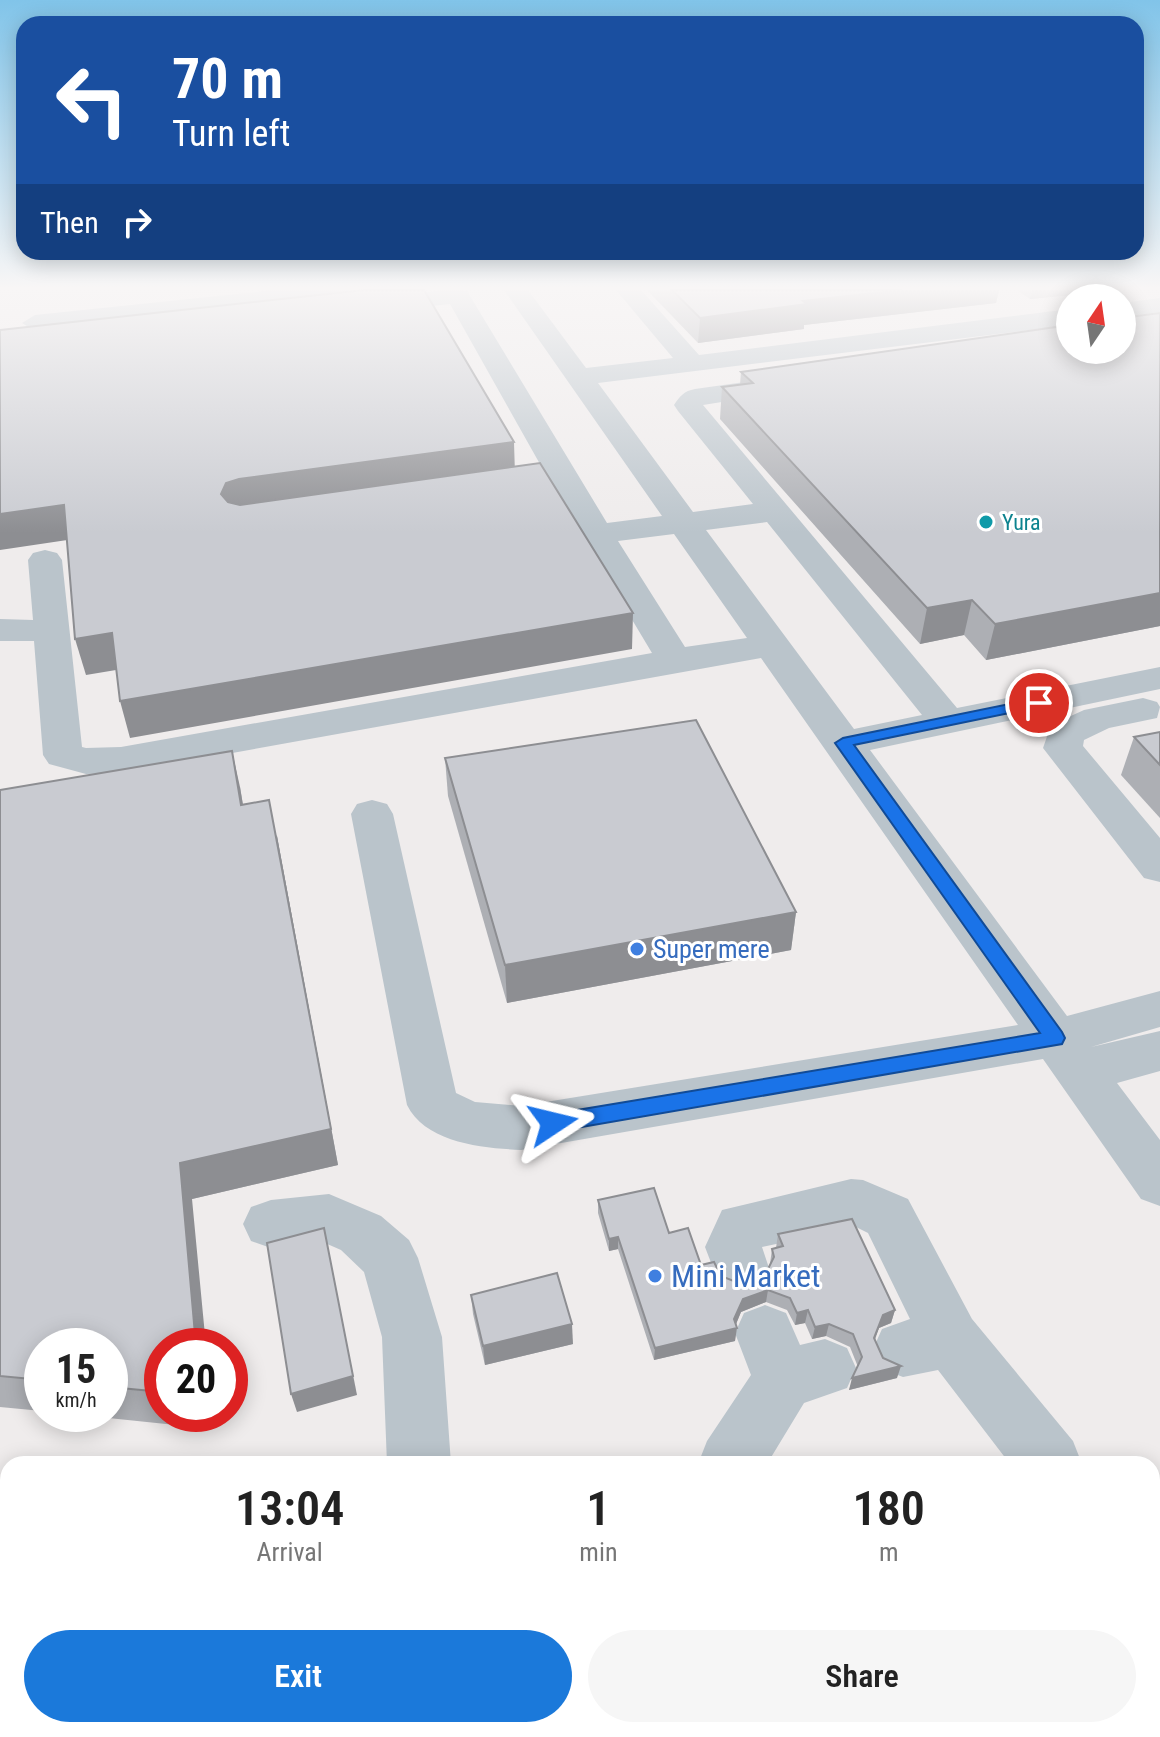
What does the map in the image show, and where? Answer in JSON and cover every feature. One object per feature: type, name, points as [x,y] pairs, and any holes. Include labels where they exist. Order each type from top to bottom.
[{"type":"street","points":[[500,371],[675,660]]},
{"type":"street","points":[[524,371],[582,378],[653,371]]},
{"type":"street","points":[[577,371],[1160,1183]]},
{"type":"street","points":[[582,378],[633,371]]},
{"type":"street","points":[[809,381],[695,397],[688,405],[948,722]]},
{"type":"street","points":[[503,489],[564,480]]},
{"type":"street","points":[[597,534],[775,511]]},
{"type":"street","points":[[45,560],[63,755],[86,761],[121,760],[773,645]]},
{"type":"street","points":[[0,630],[51,631]]},
{"type":"street","points":[[843,743],[1160,678]]},
{"type":"street","points":[[1160,707],[1098,718],[1065,734],[1063,748],[1160,867]]},
{"type":"street","points":[[372,814],[433,1105],[449,1116],[482,1126],[521,1128],[1067,1055],[1160,1051]]},
{"type":"street","points":[[1067,1055],[1160,1009]]},
{"type":"street","points":[[740,1268],[733,1248],[736,1234],[742,1227],[851,1203],[863,1204],[888,1216],[927,1344],[1042,1456]]},
{"type":"street","points":[[271,1224],[329,1218],[361,1233],[389,1258],[412,1337],[419,1456]]},
{"type":"street","points":[[735,1456],[791,1360]]},
{"type":"building","points":[[0,371],[472,371],[514,442],[239,479],[226,483],[221,494],[228,502],[240,505],[540,463],[633,613],[120,701],[112,633],[75,639],[64,505],[0,514]]},
{"type":"building","name":"Yura","points":[[1160,371],[1160,593],[995,624],[972,600],[927,608],[722,387],[753,383],[741,372]]},
{"type":"building","points":[[696,720],[796,912],[505,965],[445,758]]},
{"type":"building","points":[[1160,732],[1160,765],[1134,737]]},
{"type":"building","points":[[232,751],[241,805],[269,800],[331,1129],[180,1163],[194,1328],[144,1328],[144,1390],[128,1389],[128,1328],[24,1328],[24,1378],[0,1376],[0,790]]},
{"type":"building","points":[[654,1188],[669,1233],[688,1228],[701,1265],[714,1262],[721,1276],[741,1284],[765,1275],[774,1257],[772,1249],[783,1246],[778,1234],[852,1219],[895,1310],[883,1315],[874,1338],[883,1358],[901,1366],[852,1378],[862,1357],[853,1334],[829,1324],[815,1327],[808,1310],[797,1313],[790,1298],[768,1290],[743,1299],[734,1319],[737,1328],[655,1348],[618,1237],[609,1239],[598,1200]]},
{"type":"building","points":[[324,1228],[353,1376],[291,1394],[267,1243]]},
{"type":"building","points":[[557,1273],[572,1324],[483,1346],[471,1295]]},
{"type":"place","name":"Yura","points":[[986,522]]},
{"type":"place","name":"Super mere","points":[[637,949]]},
{"type":"place","name":"Mini Market","points":[[655,1276]]},
{"type":"route","points":[[553,1123],[1055,1038],[843,743],[1039,703]]}]
